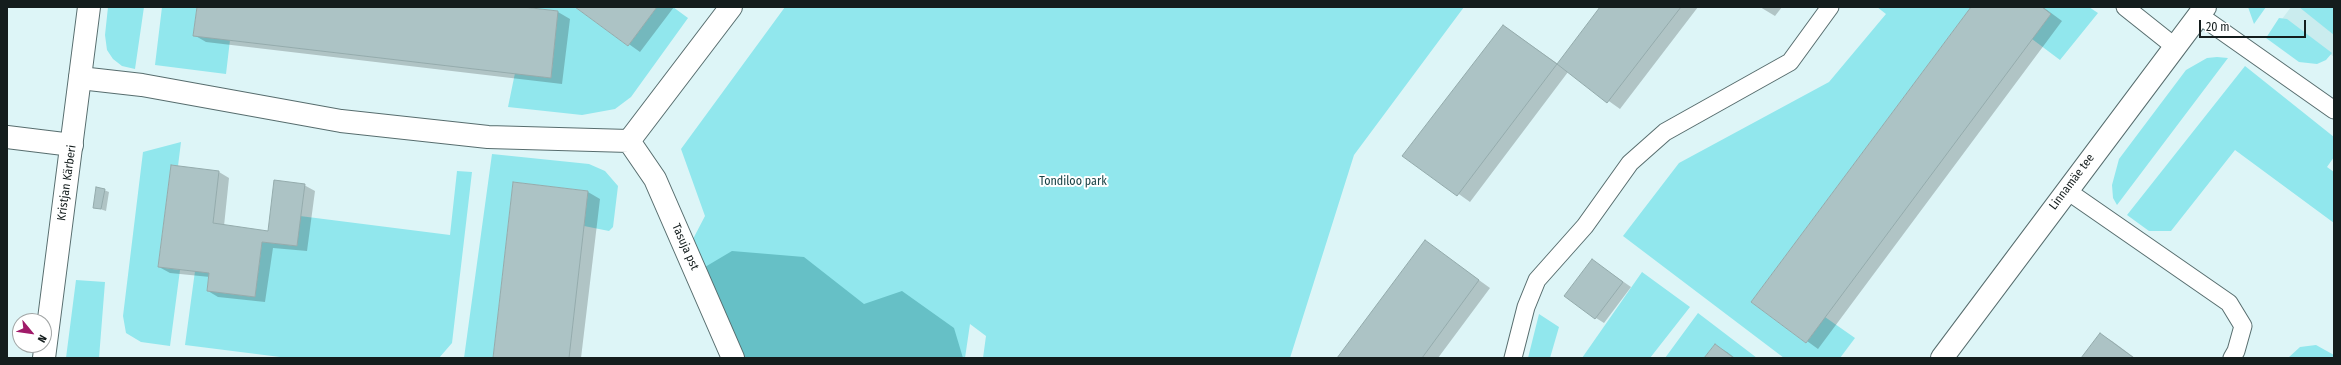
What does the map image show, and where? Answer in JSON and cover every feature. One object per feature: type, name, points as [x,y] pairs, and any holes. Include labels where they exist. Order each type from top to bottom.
[{"type":"street","name":"Kristjan Kärberi","points":[[44,358],[89,7]]},
{"type":"street","points":[[80,78],[142,85],[341,121],[488,137],[629,140],[731,7]]},
{"type":"street","name":"Linnamäe tee","points":[[1942,358],[2066,190],[2202,11]]},
{"type":"street","points":[[7,137],[72,145]]},
{"type":"street","name":"Tasuja pst","points":[[629,140],[655,179],[733,358]]},
{"type":"lane","points":[[1513,358],[1526,307],[1537,280],[1585,226],[1630,163],[1665,132],[1790,62],[1830,7]]},
{"type":"lane","points":[[2125,7],[2174,46]]},
{"type":"lane","points":[[2202,11],[2334,110]]},
{"type":"lane","points":[[2066,190],[2229,303],[2243,326],[2236,352],[2232,358]]},
{"type":"shaded area","points":[[2291,7],[2334,7],[2334,57],[2282,19]]},
{"type":"shaded area","points":[[732,251],[804,257],[864,304],[902,291],[954,328],[963,358],[745,358],[705,267]]},
{"type":"green space","points":[[108,7],[144,7],[135,69],[122,66],[113,59],[107,50],[105,35]]},
{"type":"green space","points":[[162,7],[197,7],[193,36],[230,40],[226,74],[155,65]]},
{"type":"green space","points":[[523,7],[575,7],[628,46],[657,7],[673,7],[688,18],[631,97],[615,109],[582,115],[508,107],[515,73],[551,78],[558,11]]},
{"type":"green space","name":"Tondiloo park","points":[[785,7],[1464,7],[1354,155],[1290,358],[983,358],[986,336],[970,324],[965,358],[745,358],[693,239],[705,216],[681,149]]},
{"type":"green space","points":[[1877,7],[1971,7],[1751,302],[1806,343],[1825,317],[1855,338],[1840,358],[1784,358],[1623,236],[1679,163],[1829,82],[1886,14]]},
{"type":"green space","points":[[2042,7],[2089,7],[2098,13],[2060,60],[2032,39],[2051,14]]},
{"type":"green space","points":[[2248,7],[2266,7],[2254,24]]},
{"type":"green space","points":[[2299,7],[2334,7],[2334,35]]},
{"type":"green space","points":[[2279,18],[2287,19],[2332,53],[2326,60],[2317,64],[2299,62],[2266,38]]},
{"type":"green space","points":[[2207,58],[2228,58],[2117,205],[2113,198],[2112,185],[2119,159],[2186,70]]},
{"type":"green space","points":[[2245,66],[2334,137],[2334,157],[2327,167],[2334,172],[2334,223],[2235,150],[2171,231],[2149,231],[2127,215]]},
{"type":"green space","points":[[181,142],[178,166],[171,165],[158,267],[180,270],[170,346],[141,342],[126,333],[123,316],[143,152]]},
{"type":"green space","points":[[492,154],[589,164],[605,171],[618,186],[613,227],[609,231],[584,226],[588,191],[513,182],[493,358],[464,358]]},
{"type":"green space","points":[[457,171],[472,172],[452,343],[439,358],[288,358],[185,345],[195,271],[209,273],[207,291],[255,297],[262,242],[297,246],[300,216],[450,235]]},
{"type":"green space","points":[[1642,272],[1690,307],[1650,358],[1582,358]]},
{"type":"green space","points":[[76,280],[105,282],[99,358],[66,358]]},
{"type":"green space","points":[[1698,313],[1757,358],[1734,358],[1715,344],[1704,358],[1665,358]]},
{"type":"green space","points":[[1539,314],[1559,327],[1550,358],[1528,358]]},
{"type":"green space","points":[[2316,345],[2334,355],[2334,358],[2288,358],[2300,347]]},
{"type":"building","points":[[197,7],[523,7],[558,11],[551,78],[193,36]]},
{"type":"building","points":[[575,7],[657,7],[628,46]]},
{"type":"building","points":[[1600,7],[1681,7],[1607,103],[1557,64]]},
{"type":"building","points":[[1971,7],[2042,7],[2051,14],[1806,343],[1751,302]]},
{"type":"building","points":[[1503,25],[1557,64],[1457,196],[1402,156]]},
{"type":"building","points":[[171,165],[219,171],[213,223],[268,231],[274,180],[305,184],[297,246],[262,242],[255,297],[207,291],[209,273],[158,267]]},
{"type":"building","points":[[513,182],[588,191],[569,358],[493,358]]},
{"type":"building","points":[[96,187],[105,189],[101,209],[93,208]]},
{"type":"building","points":[[1425,240],[1479,280],[1422,358],[1337,358]]},
{"type":"building","points":[[1592,259],[1623,282],[1595,319],[1564,296]]},
{"type":"building","points":[[2100,333],[2134,358],[2081,358]]},
{"type":"building","points":[[1715,344],[1734,358],[1704,358]]}]
